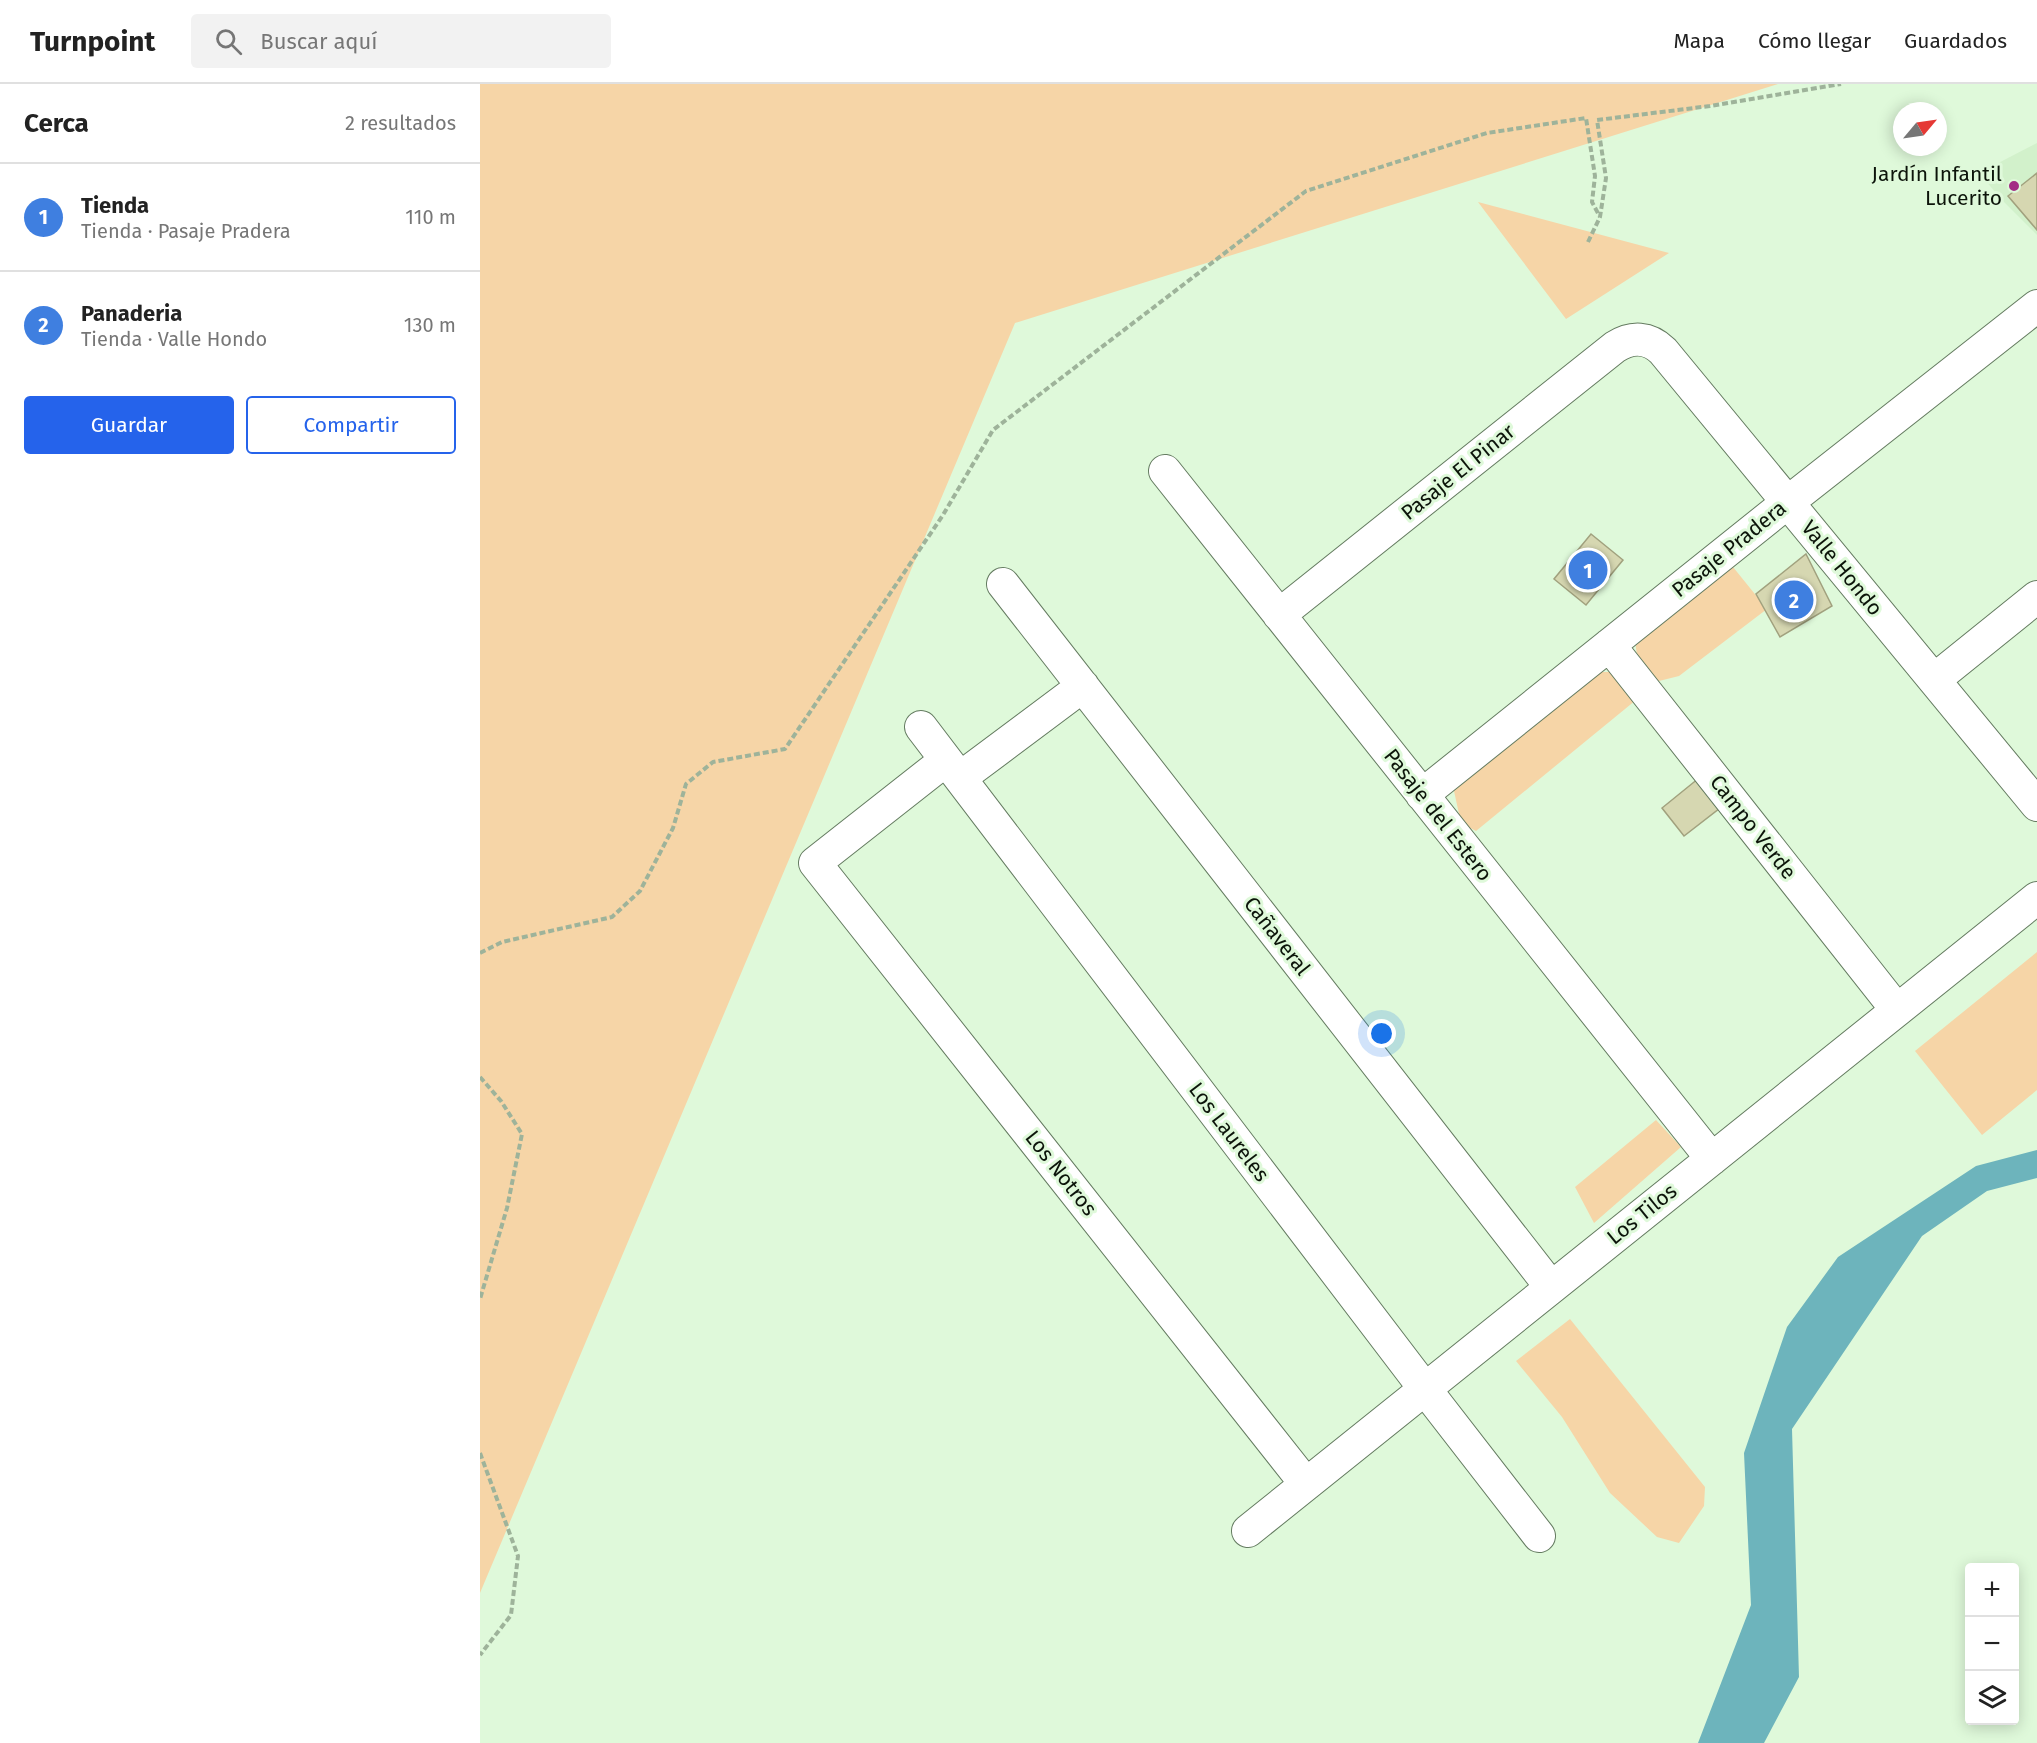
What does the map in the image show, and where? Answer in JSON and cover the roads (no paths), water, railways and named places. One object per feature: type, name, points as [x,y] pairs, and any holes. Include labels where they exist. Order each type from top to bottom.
[{"type":"street","name":"Pasaje Pradera","points":[[1422,795],[2037,306]]},
{"type":"street","name":"Valle Hondo","points":[[1641,339],[1657,345],[1663,351],[2037,805]]},
{"type":"street","name":"Pasaje El Pinar","points":[[1280,615],[1615,347],[1623,342],[1641,339]]},
{"type":"street","name":"Pasaje del Estero","points":[[1165,471],[1712,1159]]},
{"type":"street","name":"Cañaveral","points":[[1003,584],[1551,1287]]},
{"type":"street","points":[[1934,680],[2037,597]]},
{"type":"street","name":"Campo Verde","points":[[1609,645],[1897,1010]]},
{"type":"street","points":[[953,769],[1083,686]]},
{"type":"street","name":"Los Laureles","points":[[921,727],[1539,1536]]},
{"type":"street","name":"Los Notros","points":[[953,769],[815,863],[1306,1484]]},
{"type":"street","name":"Los Tilos","points":[[1248,1531],[2037,898]]},
{"type":"water","points":[[2037,1150],[2037,1178],[1987,1191],[1922,1236],[1792,1429],[1799,1677],[1764,1743],[1698,1743],[1751,1605],[1744,1453],[1787,1327],[1838,1257],[1976,1166]]},
{"type":"place","name":"Jardín Infantil Lucerito","points":[[2014,186]]},
{"type":"place","name":"Tienda","points":[[1588,570]]},
{"type":"place","name":"Panaderia","points":[[1794,600]]}]
